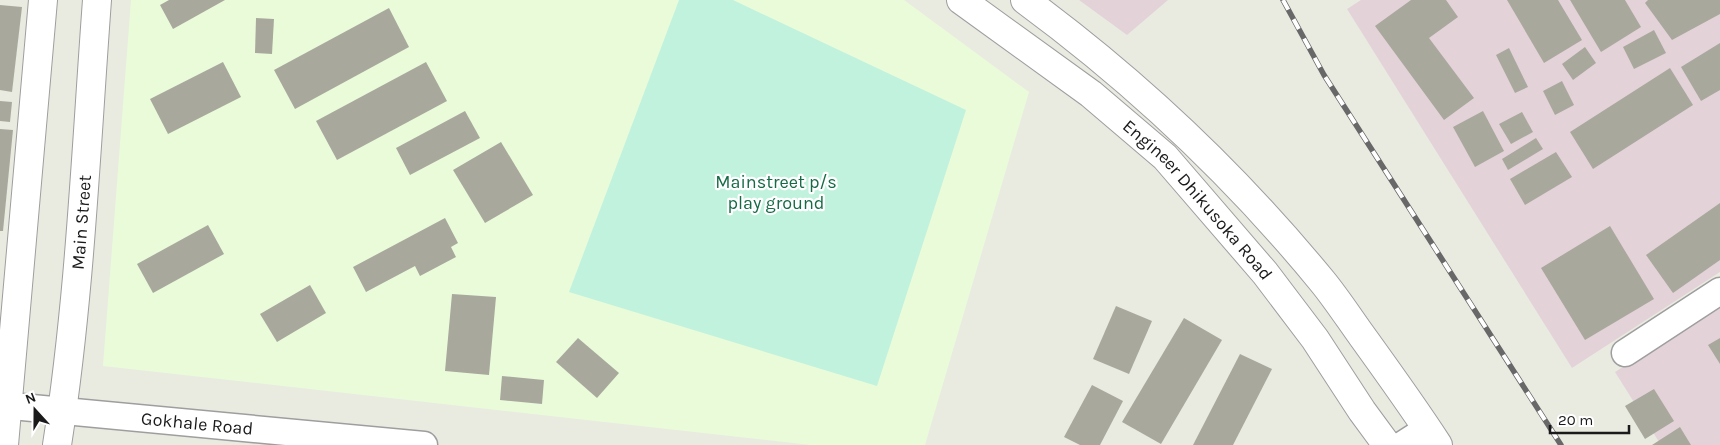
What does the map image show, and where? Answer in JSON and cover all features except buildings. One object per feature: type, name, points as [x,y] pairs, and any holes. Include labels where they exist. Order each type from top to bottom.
[{"type":"street","points":[[4,445],[4,406],[43,0]]},
{"type":"street","name":"Main Street","points":[[57,445],[78,268],[97,0]]},
{"type":"street","name":"Engineer Dhikusoka Road","points":[[961,0],[1091,94],[1165,157],[1265,273],[1315,339],[1362,411],[1387,445]]},
{"type":"street","name":"Engineer Dhikusoka Road","points":[[1025,0],[1064,28],[1139,90],[1187,134],[1244,192],[1323,281],[1433,437]]},
{"type":"street","points":[[1625,353],[1720,291]]},
{"type":"street","name":"Gokhale Road","points":[[4,406],[424,445]]},
{"type":"street","points":[[1402,445],[1433,437]]},
{"type":"shaded area","points":[[131,0],[904,0],[1029,92],[925,445],[811,445],[103,366]]},
{"type":"shaded area","points":[[1079,0],[1168,0],[1127,35]]},
{"type":"shaded area","points":[[1361,0],[1720,0],[1720,272],[1572,368],[1347,9]]},
{"type":"shaded area","points":[[1720,305],[1720,445],[1661,445],[1615,372]]},
{"type":"green space","name":"Mainstreet p/s play ground","points":[[679,0],[733,0],[966,110],[877,386],[569,292]]},
{"type":"railway","points":[[1283,0],[1324,75],[1561,445]]}]
